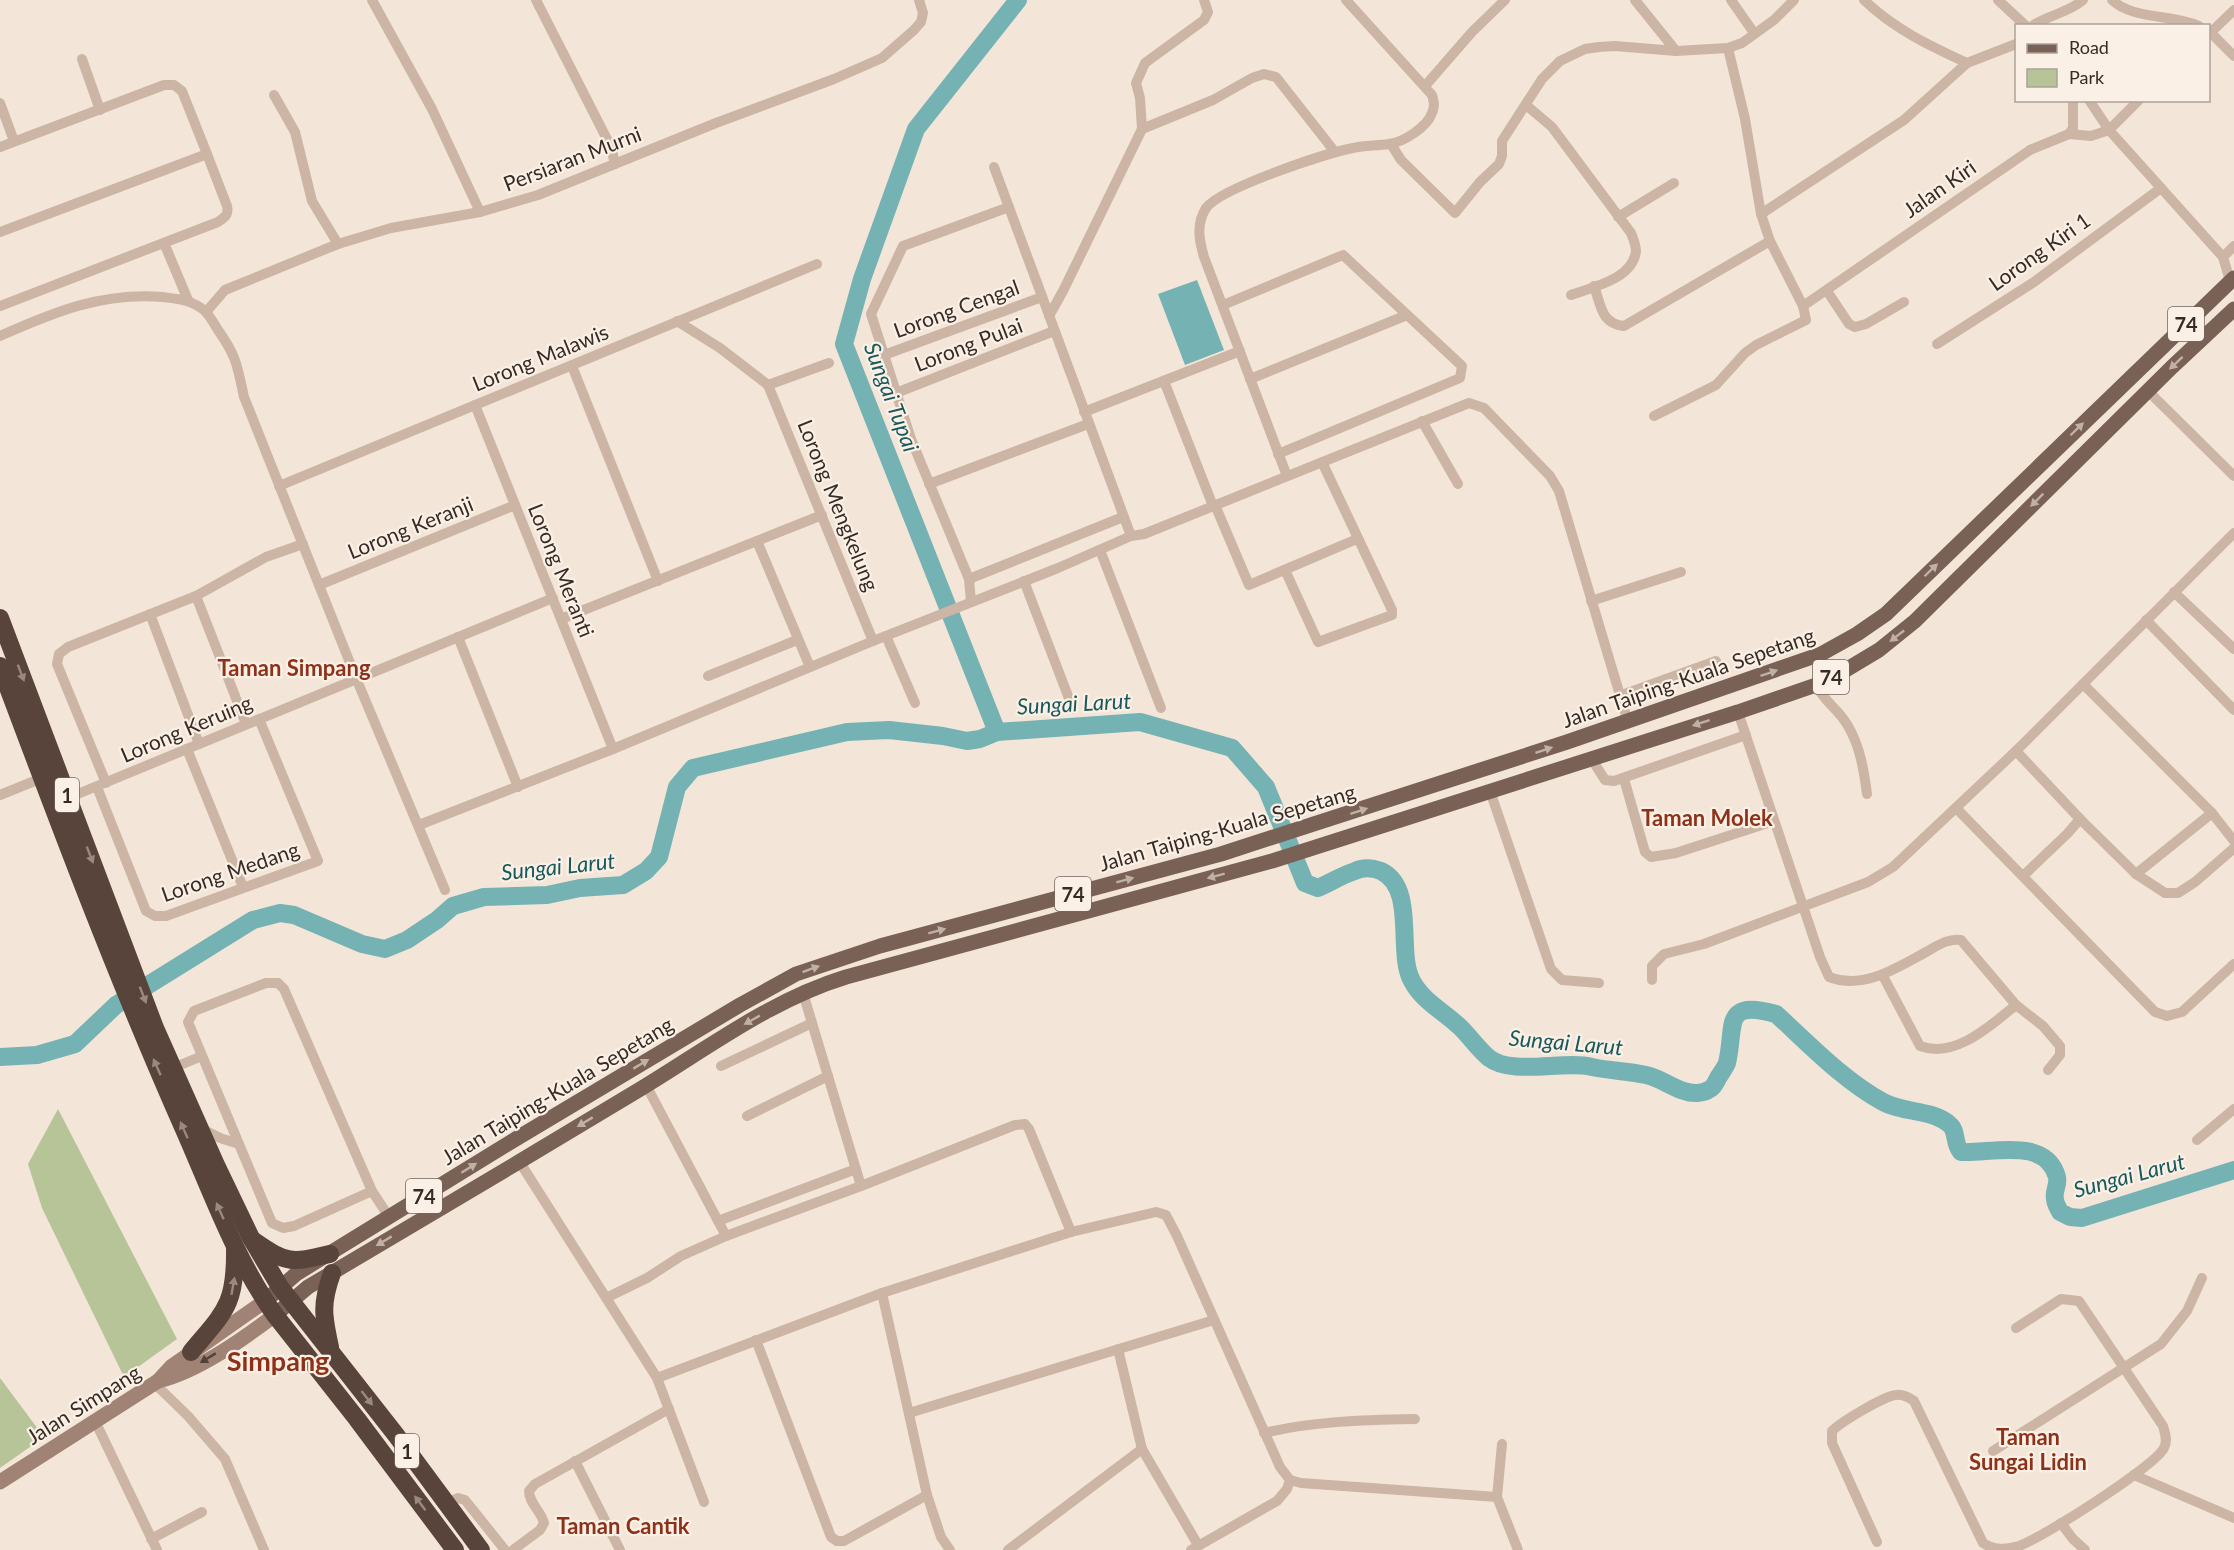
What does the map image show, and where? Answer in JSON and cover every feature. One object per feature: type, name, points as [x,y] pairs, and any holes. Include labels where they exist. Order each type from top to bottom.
[{"type":"highway","name":"1","points":[[0,618],[68,798],[126,974]]},
{"type":"highway","name":"1","points":[[0,666],[42,778],[145,1021],[243,1240],[481,1550]]},
{"type":"highway","name":"1","points":[[145,1021],[173,1068],[199,1127],[270,1308],[455,1550]]},
{"type":"highway","points":[[191,1352],[228,1305],[234,1288],[243,1240],[277,1257],[293,1261],[330,1254]]},
{"type":"highway","points":[[331,1352],[323,1310],[324,1294],[332,1273]]},
{"type":"main road","name":"Jalan Taiping-Kuala Sepetang","points":[[156,1382],[171,1366],[191,1352],[270,1308],[286,1294],[296,1274],[548,1119],[796,974],[880,946],[1304,829],[1628,722],[1821,654],[1857,634],[1886,614],[2232,279]]},
{"type":"main road","name":"Jalan Taiping-Kuala Sepetang","points":[[286,1294],[308,1287],[746,1023],[803,993],[846,977],[1272,861],[1816,685],[1879,650],[1915,621],[2234,309]]},
{"type":"main road","name":"Jalan Taiping-Kuala Sepetang","points":[[156,1382],[179,1376],[253,1332],[270,1308]]},
{"type":"main road","name":"Jalan Simpang","points":[[0,1482],[156,1382]]},
{"type":"street","points":[[372,0],[432,109],[480,212]]},
{"type":"street","points":[[536,0],[611,147],[615,164]]},
{"type":"street","name":"Persiaran Murni","points":[[206,312],[225,290],[338,244],[391,228],[480,212],[538,195],[882,58],[921,22],[923,13],[919,0]]},
{"type":"street","points":[[1049,316],[1142,129],[1140,98],[1136,83],[1145,63],[1204,20],[1208,12],[1204,0]]},
{"type":"street","points":[[1287,476],[1204,257],[1199,238],[1200,223],[1205,210],[1220,195],[1237,187],[1335,152],[1391,144],[1414,134],[1431,116],[1434,106],[1432,95],[1346,0]]},
{"type":"street","points":[[1425,86],[1472,32],[1505,0]]},
{"type":"street","points":[[1635,0],[1676,51]]},
{"type":"street","points":[[1731,0],[1754,33]]},
{"type":"street","points":[[1391,144],[1401,160],[1455,213],[1499,164],[1502,156],[1502,141],[1542,80],[1560,61],[1585,49],[1615,46],[1676,51],[1728,48],[1742,43],[1774,20],[1794,0]]},
{"type":"street","points":[[1998,0],[2024,24]]},
{"type":"street","points":[[2035,24],[2062,13],[2083,0]]},
{"type":"street","points":[[2112,0],[2138,13],[2175,17],[2194,24]]},
{"type":"street","points":[[1866,1],[1891,24],[1967,63]]},
{"type":"street","points":[[2234,10],[2210,32],[2234,56]]},
{"type":"street","points":[[1761,214],[1904,120],[1967,63],[2015,44]]},
{"type":"street","points":[[1654,416],[1716,385],[1750,349],[1803,323],[1806,315],[1770,241],[1761,214],[1745,119],[1728,48]]},
{"type":"street","points":[[82,59],[100,110]]},
{"type":"street","points":[[1142,129],[1213,100],[1252,78],[1264,74],[1276,76],[1335,152]]},
{"type":"street","points":[[0,147],[164,85],[174,85],[182,91],[227,206],[227,215],[218,222],[0,306]]},
{"type":"street","points":[[274,95],[295,132],[312,201],[338,244]]},
{"type":"street","points":[[2069,134],[2074,120],[2073,102]]},
{"type":"street","points":[[2090,102],[2109,130],[2229,258]]},
{"type":"street","points":[[2109,130],[2137,102]]},
{"type":"street","points":[[0,103],[14,141]]},
{"type":"street","points":[[1526,105],[1552,127],[1631,233],[1636,249],[1633,262],[1624,274],[1571,295]]},
{"type":"street","name":"Jalan Kiri","points":[[1803,306],[2030,150],[2069,134],[2091,136],[2109,130]]},
{"type":"street","points":[[0,232],[207,154]]},
{"type":"street","points":[[994,166],[1131,536]]},
{"type":"street","points":[[1618,217],[1674,183]]},
{"type":"street","name":"Lorong Kiri 1","points":[[1937,344],[2034,282],[2161,188]]},
{"type":"street","points":[[966,604],[969,579],[911,440],[871,314],[903,246],[1009,207]]},
{"type":"street","points":[[1594,286],[1606,320],[1613,325],[1624,326],[1770,241]]},
{"type":"street","points":[[164,243],[188,300]]},
{"type":"street","points":[[2232,279],[2229,258],[2234,246]]},
{"type":"street","points":[[1223,305],[1343,255],[1462,366],[1460,378],[1278,454]]},
{"type":"street","name":"Lorong Malawis","points":[[279,486],[817,264]]},
{"type":"street","points":[[1827,291],[1849,324],[1855,327],[1866,324],[1904,302]]},
{"type":"street","points":[[0,336],[55,312],[105,298],[145,296],[188,300],[206,312],[233,351],[244,397],[279,486],[445,890]]},
{"type":"street","name":"Lorong Cengal","points":[[884,355],[1042,297]]},
{"type":"street","points":[[1250,379],[1407,315]]},
{"type":"street","points":[[677,321],[720,348],[768,385],[829,363]]},
{"type":"street","name":"Lorong Pulai","points":[[896,393],[1054,331]]},
{"type":"street","points":[[1084,412],[1240,351]]},
{"type":"street","points":[[572,366],[658,580]]},
{"type":"street","points":[[1164,381],[1214,506],[1249,585],[1357,539]]},
{"type":"street","name":"Lorong Mengkelung","points":[[768,385],[873,640]]},
{"type":"street","points":[[2148,391],[2234,476]]},
{"type":"street","points":[[419,825],[613,749],[873,640],[1131,536],[1144,534],[1469,403],[1484,408],[1550,476],[1559,491],[1628,722]]},
{"type":"street","name":"Lorong Meranti","points":[[475,405],[613,749]]},
{"type":"street","points":[[1422,422],[1458,484]]},
{"type":"street","points":[[929,484],[1088,424]]},
{"type":"street","points":[[1285,570],[1318,642],[1392,615],[1392,610],[1322,462]]},
{"type":"street","name":"Lorong Keranji","points":[[319,585],[515,505]]},
{"type":"street","points":[[561,619],[822,515]]},
{"type":"street","points":[[969,579],[1123,517]]},
{"type":"street","points":[[1652,980],[1652,966],[1664,954],[1704,944],[1868,882],[1893,867],[2016,751],[2234,532]]},
{"type":"street","points":[[757,541],[810,667]]},
{"type":"street","points":[[101,785],[57,664],[60,654],[68,647],[196,596],[266,557],[303,544]]},
{"type":"street","points":[[1100,550],[1161,708]]},
{"type":"street","points":[[1591,602],[1681,572]]},
{"type":"street","points":[[1024,581],[1073,709]]},
{"type":"street","points":[[2174,592],[2234,649]]},
{"type":"street","points":[[196,596],[246,724]]},
{"type":"street","name":"Lorong Keruing","points":[[68,798],[552,598]]},
{"type":"street","points":[[150,614],[199,744]]},
{"type":"street","points":[[2146,620],[2234,710]]},
{"type":"street","points":[[886,636],[915,703]]},
{"type":"street","points":[[458,637],[518,787]]},
{"type":"street","points":[[708,676],[797,640]]},
{"type":"street","points":[[1619,696],[1716,661]]},
{"type":"street","points":[[2084,684],[2212,813],[2234,841]]},
{"type":"street","points":[[1816,685],[1822,698],[1849,726],[1863,767],[1867,794]]},
{"type":"street","points":[[1738,712],[1829,977],[1841,982],[1883,976],[1944,942],[1961,940],[2016,1005],[2043,1026],[2060,1046],[2060,1055],[2048,1070]]},
{"type":"street","name":"Lorong Medang","points":[[101,785],[146,911],[155,916],[166,916],[318,861],[259,719]]},
{"type":"street","points":[[1591,758],[1605,780],[1614,782],[1746,735]]},
{"type":"street","points":[[187,749],[243,887]]},
{"type":"street","points":[[2016,751],[2136,874],[2165,893],[2178,893],[2234,848]]},
{"type":"street","points":[[0,781],[2,794],[42,778]]},
{"type":"street","points":[[1624,779],[1645,852],[1651,857],[1664,857],[1774,821]]},
{"type":"street","points":[[1490,791],[1551,969],[1562,980],[1599,983]]},
{"type":"street","points":[[1956,808],[2155,1012],[2167,1016],[2182,1012],[2234,964]]},
{"type":"street","points":[[2136,874],[2212,813]]},
{"type":"street","points":[[2023,876],[2080,819]]},
{"type":"street","points":[[1883,976],[1920,1046],[1931,1051],[1952,1048],[1980,1033],[2016,1005]]},
{"type":"street","points":[[372,1191],[294,1226],[282,1228],[272,1223],[188,1022],[194,1011],[266,983],[278,983],[284,989],[372,1191],[389,1217]]},
{"type":"street","points":[[803,993],[861,1186]]},
{"type":"street","points":[[722,1066],[812,1023]]},
{"type":"street","points":[[173,1068],[202,1056]]},
{"type":"street","points":[[747,1116],[828,1076]]},
{"type":"street","points":[[646,1085],[726,1236]]},
{"type":"street","points":[[2197,1140],[2234,1109]]},
{"type":"street","points":[[606,1298],[647,1278],[681,1256],[726,1236],[1015,1125],[1025,1124],[1029,1129],[1071,1232]]},
{"type":"street","points":[[199,1127],[220,1138],[239,1144]]},
{"type":"street","points":[[519,1161],[657,1378],[704,1502]]},
{"type":"street","points":[[718,1221],[856,1169]]},
{"type":"street","points":[[657,1378],[882,1293],[1071,1232],[1149,1213],[1162,1213],[1166,1215],[1178,1236],[1264,1433],[1280,1467],[1290,1480],[1301,1483],[1497,1497]]},
{"type":"street","points":[[1993,1451],[2162,1344],[2187,1311],[2202,1278]]},
{"type":"street","points":[[882,1293],[927,1495],[941,1537],[950,1550]]},
{"type":"street","points":[[1877,1542],[1832,1443],[1832,1431],[1840,1423],[1894,1395],[1905,1395],[1914,1401],[1983,1543],[1990,1548],[2018,1546],[2061,1523],[2151,1463],[2165,1447],[2166,1436],[2163,1425],[2079,1301],[2061,1299],[2016,1328]]},
{"type":"street","points":[[909,1413],[1214,1320]]},
{"type":"street","points":[[756,1340],[831,1537],[844,1541],[927,1495]]},
{"type":"street","points":[[1118,1349],[1142,1449],[1202,1546],[1277,1500],[1287,1489],[1290,1480]]},
{"type":"street","points":[[156,1382],[225,1459],[264,1550]]},
{"type":"street","points":[[513,1550],[540,1530],[544,1523],[542,1514],[529,1497],[529,1491],[535,1484],[669,1409]]},
{"type":"street","points":[[1264,1433],[1297,1425],[1351,1420],[1415,1419]]},
{"type":"street","points":[[95,1421],[157,1550]]},
{"type":"street","points":[[1502,1444],[1497,1497],[1518,1550]]},
{"type":"street","points":[[1008,1550],[1142,1449]]},
{"type":"street","points":[[575,1461],[620,1550]]},
{"type":"street","points":[[2134,1475],[2234,1518]]},
{"type":"street","points":[[446,1503],[458,1498],[465,1500],[504,1550]]},
{"type":"street","points":[[151,1539],[202,1512]]},
{"type":"street","points":[[2061,1523],[2085,1550]]},
{"type":"green space","points":[[58,1109],[177,1339],[124,1377],[42,1208],[28,1164]]},
{"type":"green space","points":[[0,1378],[44,1437],[0,1468]]},
{"type":"water","points":[[1197,280],[1224,350],[1185,365],[1158,294]]},
{"type":"waterway","name":"Sungai Tupai","points":[[997,732],[844,344],[862,279],[916,129],[1018,0]]},
{"type":"waterway","name":"Sungai Larut","points":[[0,1057],[37,1055],[75,1044],[116,1005],[253,920],[280,913],[294,915],[362,944],[385,949],[407,940],[453,906],[484,897],[547,895],[580,888],[623,885],[646,871],[659,857],[677,787],[693,768],[847,732],[889,730],[967,741],[980,739],[997,732],[1140,722],[1232,748],[1266,787],[1305,883],[1318,888],[1365,868],[1381,871],[1392,879],[1399,891],[1402,906],[1405,954],[1412,981],[1428,1001],[1455,1022],[1485,1055],[1499,1063],[1524,1067],[1580,1065],[1651,1076],[1687,1092],[1701,1093],[1713,1087],[1726,1065],[1734,1019],[1746,1010],[1758,1010],[1776,1014],[1841,1073],[1883,1102],[1942,1119],[1954,1130],[1961,1152],[2016,1150],[2041,1156],[2051,1164],[2057,1177],[2055,1196],[2057,1206],[2060,1212],[2070,1217],[2082,1218],[2234,1170]]},
{"type":"district","name":"Taman Simpang","points":[[294,667]]},
{"type":"district","name":"Taman Molek","points":[[1707,817]]},
{"type":"district","name":"Simpang","points":[[278,1360]]},
{"type":"district","name":"Taman Sungai Lidin","points":[[2028,1448]]},
{"type":"district","name":"Taman Cantik","points":[[623,1525]]}]
